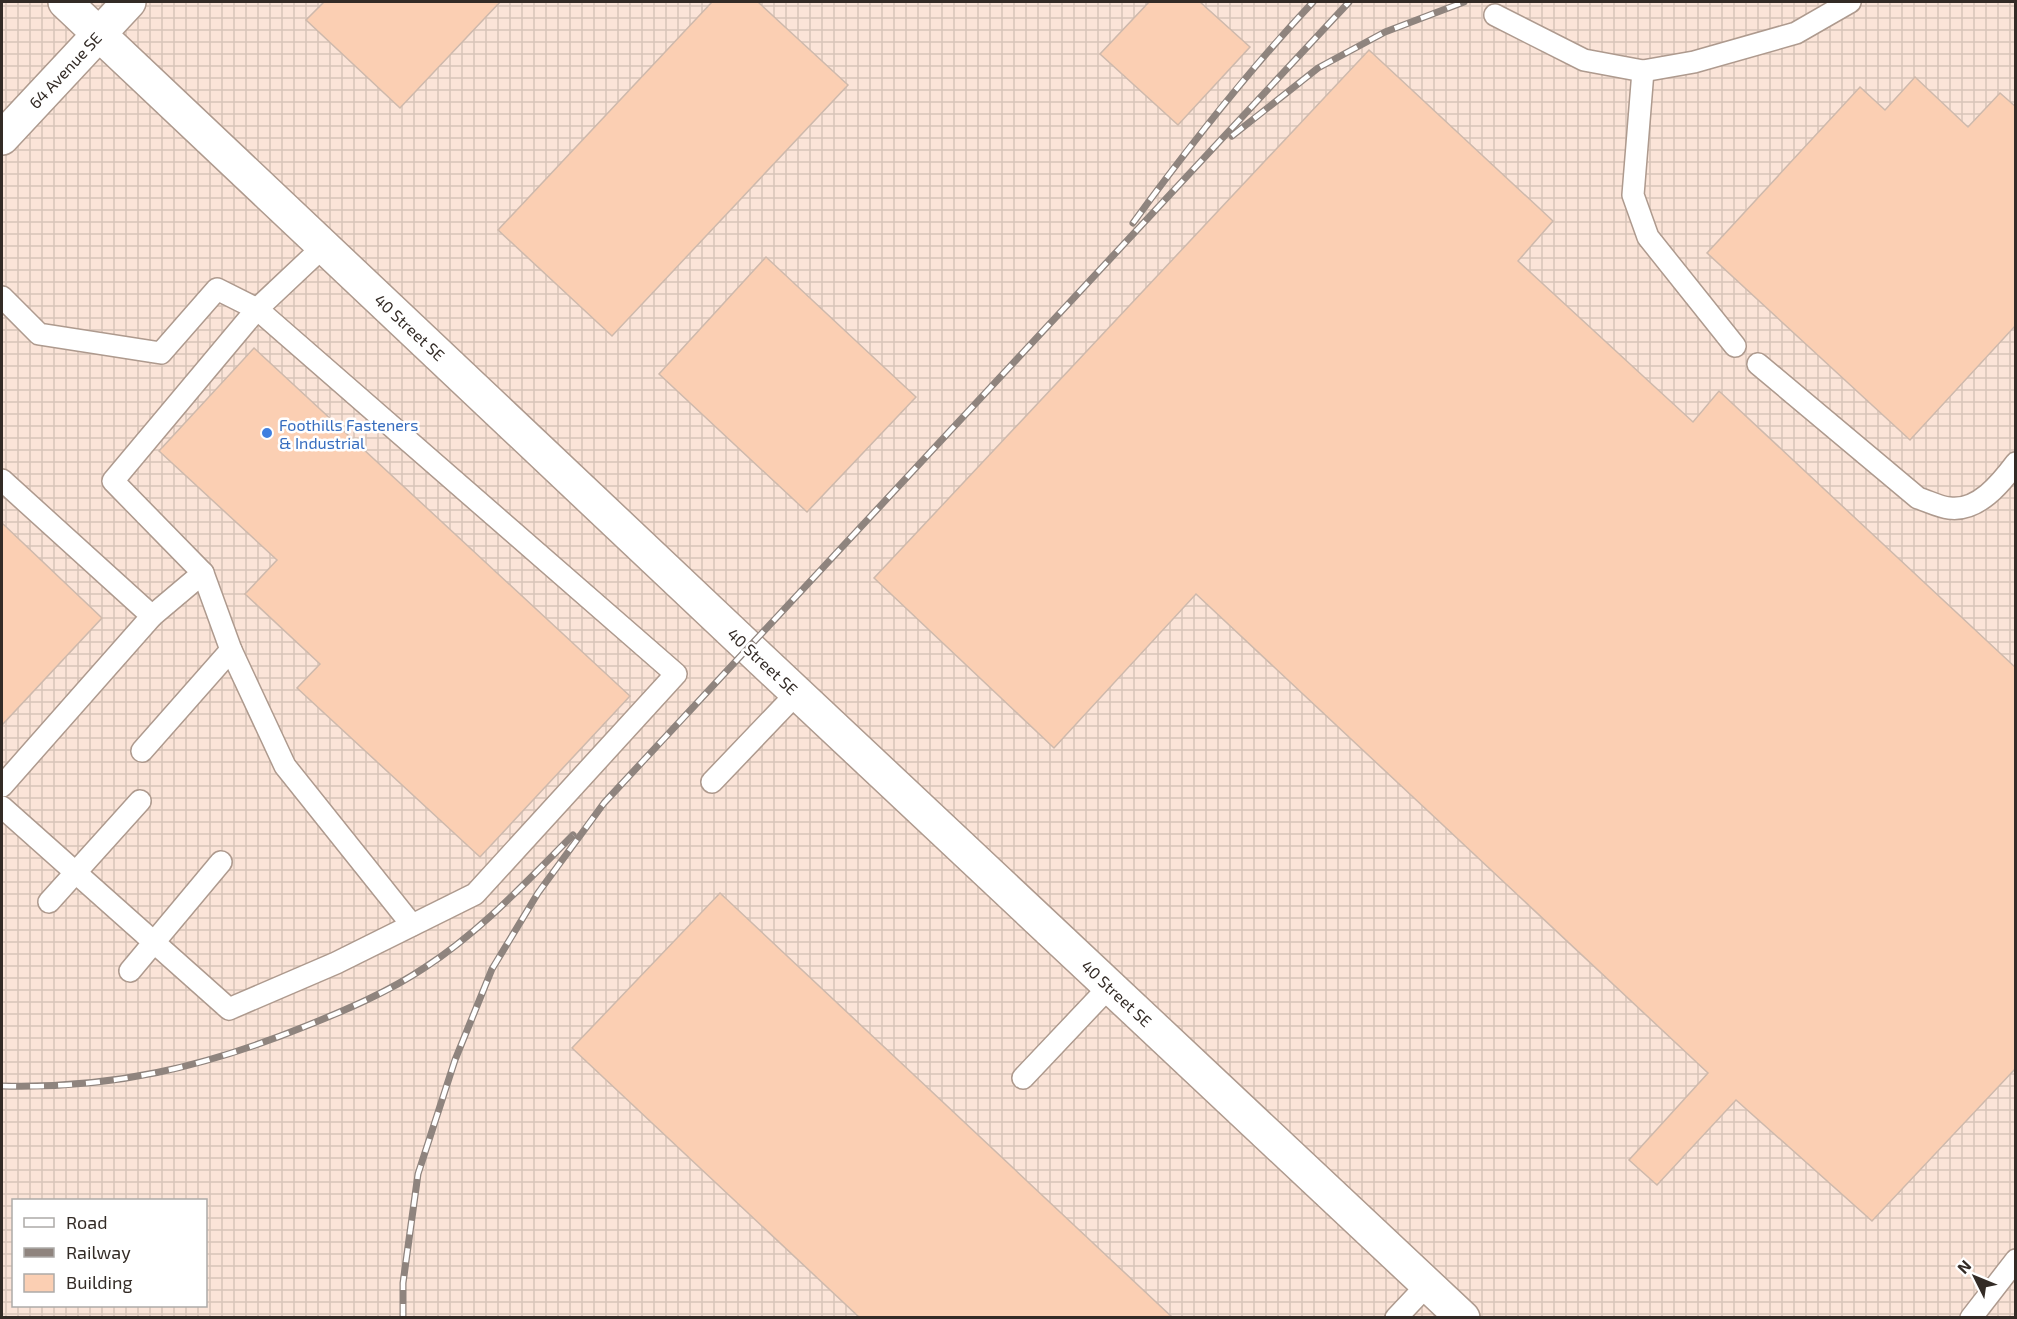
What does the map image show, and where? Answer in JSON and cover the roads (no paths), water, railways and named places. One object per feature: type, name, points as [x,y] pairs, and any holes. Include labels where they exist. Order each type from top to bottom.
[{"type":"street","name":"40 Street SE","points":[[65,2],[1463,1317]]},
{"type":"street","name":"64 Avenue SE","points":[[2,138],[129,2]]},
{"type":"lane","points":[[1495,15],[1584,60],[1644,71],[1694,62],[1796,33],[1850,2]]},
{"type":"lane","points":[[1644,71],[1634,195],[1648,237],[1735,346]]},
{"type":"lane","points":[[324,246],[257,309],[113,481],[203,573],[231,650],[285,766],[412,925]]},
{"type":"lane","points":[[2,297],[39,334],[161,352],[217,289],[257,309],[676,674],[475,894],[336,963],[229,1009],[153,944],[2,807]]},
{"type":"lane","points":[[1758,364],[1918,498],[1950,509],[1978,502],[2004,479],[2016,463]]},
{"type":"lane","points":[[2,480],[152,616]]},
{"type":"lane","points":[[2,786],[152,616],[203,573]]},
{"type":"lane","points":[[142,751],[231,650]]},
{"type":"lane","points":[[712,782],[797,693]]},
{"type":"lane","points":[[49,902],[140,801]]},
{"type":"lane","points":[[130,971],[222,862]]},
{"type":"lane","points":[[1023,1078],[1110,986]]},
{"type":"lane","points":[[1971,1317],[2016,1260]]},
{"type":"lane","points":[[1396,1317],[1428,1284]]},
{"type":"railway","points":[[1133,223],[1220,110],[1313,2]]},
{"type":"railway","points":[[403,1318],[403,1283],[418,1174],[455,1060],[492,969],[538,893],[604,803],[1349,2]]},
{"type":"railway","points":[[1232,136],[1318,68],[1385,32],[1464,2]]},
{"type":"railway","points":[[2,1086],[81,1084],[194,1064],[268,1040],[351,1007],[410,977],[445,954],[502,906],[573,835]]},
{"type":"place","name":"Foothills Fasteners & Industrial","points":[[267,433]]}]
